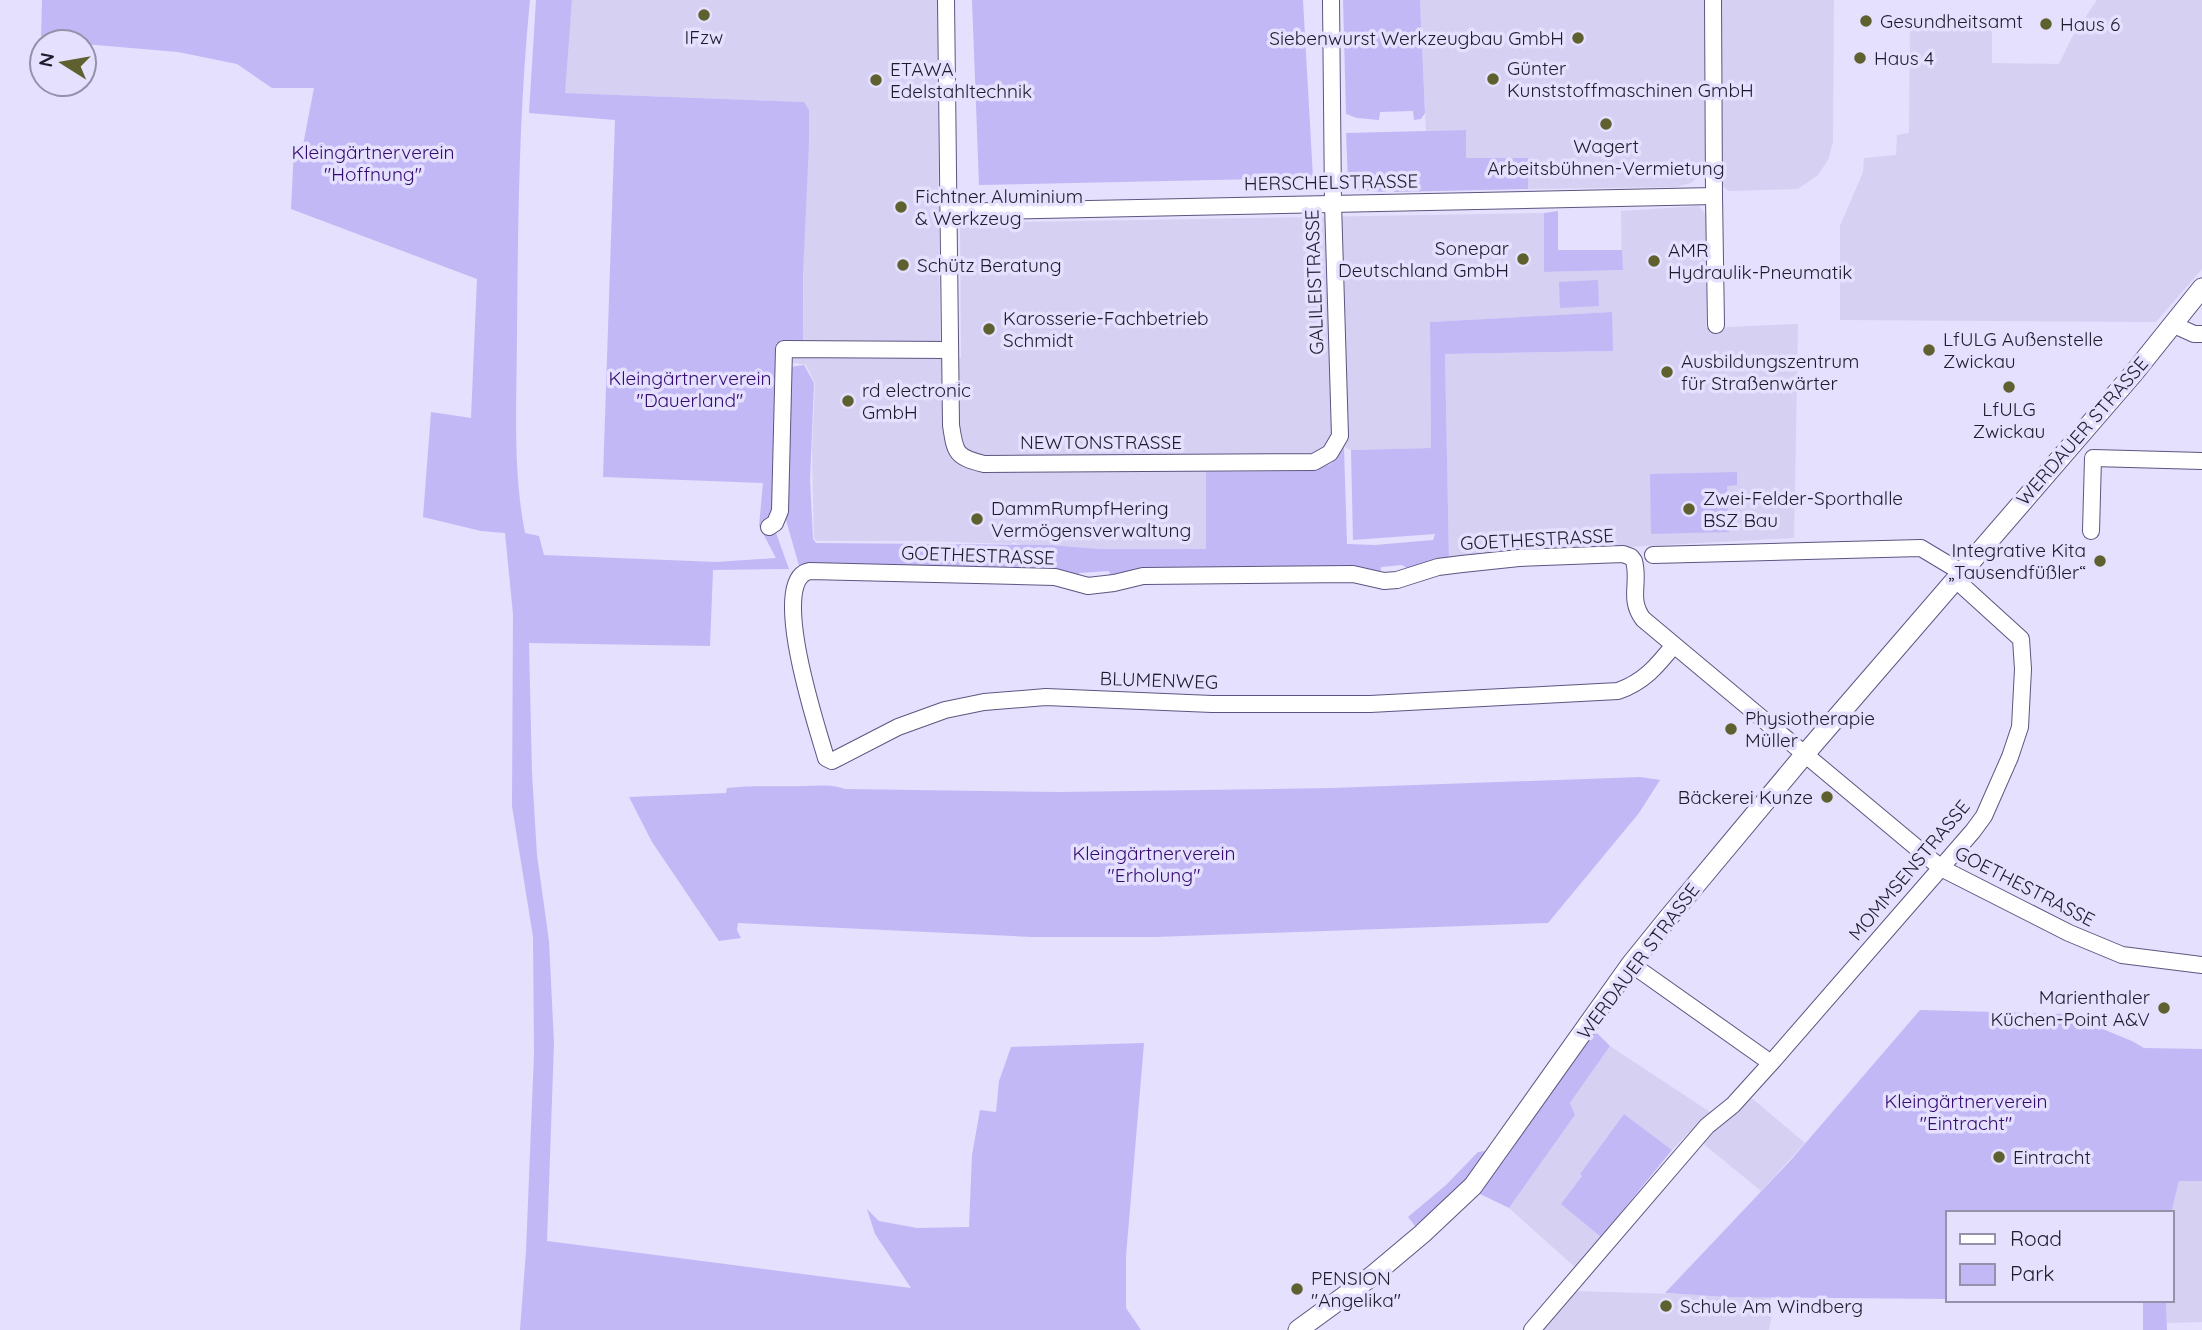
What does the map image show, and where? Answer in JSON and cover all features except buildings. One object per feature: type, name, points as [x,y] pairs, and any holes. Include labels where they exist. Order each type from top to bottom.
[{"type":"main road","name":"WERDAUER STRASSE","points":[[1298,1330],[1402,1251],[1473,1186],[1631,964],[1805,754],[2133,374],[2202,288]]},
{"type":"street","name":"NEWTONSTRASSE","points":[[946,0],[951,425],[954,448],[965,458],[984,464],[1314,462],[1330,453],[1340,436]]},
{"type":"street","name":"GALILEISTRASSE","points":[[1331,0],[1333,203],[1340,436]]},
{"type":"street","points":[[1713,0],[1716,325]]},
{"type":"street","name":"HERSCHELSTRASSE","points":[[949,212],[1714,196]]},
{"type":"street","points":[[2172,324],[2194,334],[2202,334]]},
{"type":"street","points":[[769,527],[775,523],[780,511],[784,349],[950,350]]},
{"type":"street","points":[[2091,531],[2093,458],[2202,461]]},
{"type":"street","points":[[1653,555],[1921,548],[1958,576]]},
{"type":"street","name":"GOETHESTRASSE","points":[[800,575],[824,571],[1044,577],[1068,579],[1088,586],[1143,576],[1353,574],[1384,581],[1410,577],[1438,567],[1475,562],[1518,558],[1623,554],[1631,556],[1636,566],[1636,610],[1643,619],[1941,868],[2069,933],[2122,956],[2202,965]]},
{"type":"street","name":"BLUMENWEG","points":[[800,575],[796,581],[793,604],[795,631],[811,709],[826,758],[832,761],[898,727],[945,710],[984,702],[1046,697],[1212,704],[1343,704],[1618,691],[1634,686],[1647,677],[1674,645]]},
{"type":"street","name":"MOMMSENSTRASSE","points":[[1532,1330],[1707,1126],[1732,1105],[1771,1063],[1979,824],[1998,786],[2020,727],[2023,669],[2021,639],[1958,576]]},
{"type":"street","points":[[1631,964],[1771,1063]]},
{"type":"shaded area","points":[[572,0],[937,0],[940,344],[803,343],[804,102],[564,93]]},
{"type":"shaded area","points":[[1420,0],[1704,0],[1705,157],[1702,173],[1691,183],[1676,187],[1528,189],[1528,158],[1465,158],[1465,130],[1426,131]]},
{"type":"shaded area","points":[[1721,0],[1834,0],[1833,142],[1828,160],[1818,175],[1798,189],[1728,191],[1722,185]]},
{"type":"shaded area","points":[[2097,0],[2202,0],[2202,269],[2156,322],[1840,320],[1840,226],[1863,172],[1864,158],[1896,155],[1897,135],[1909,133],[1910,23],[1992,23],[1992,63],[2059,64],[2071,39]]},
{"type":"shaded area","points":[[1699,206],[1707,216],[1706,328],[1798,324],[1794,538],[1449,561],[1445,354],[1612,351],[1612,312],[1430,322],[1431,448],[1351,450],[1344,447],[1331,464],[1308,471],[1207,472],[1206,549],[1100,549],[1024,546],[1013,542],[817,541],[814,538],[812,450],[815,383],[806,365],[790,364],[793,358],[961,358],[960,223],[1544,213],[1544,272],[1622,270],[1621,211]]},
{"type":"shaded area","points":[[1610,1046],[1722,1120],[1748,1095],[1805,1143],[1761,1191],[1689,1132],[1672,1150],[1624,1114],[1580,1174],[1582,1176],[1562,1204],[1601,1237],[1576,1268],[1509,1208],[1575,1115],[1570,1103]]},
{"type":"shaded area","points":[[2179,1180],[2202,1181],[2202,1322],[2167,1323],[2166,1302],[2174,1302],[2174,1211],[2171,1211]]},
{"type":"shaded area","name":"Schule Am Windberg","points":[[1574,1291],[1771,1297],[1772,1315],[1769,1330],[1540,1330]]},
{"type":"green space","points":[[42,0],[530,0],[520,166],[517,458],[525,533],[539,536],[544,555],[716,562],[776,558],[759,526],[763,483],[603,477],[615,120],[529,113],[536,0],[572,0],[565,93],[804,102],[809,110],[809,141],[803,343],[776,343],[772,483],[775,530],[789,569],[713,570],[710,646],[529,643],[537,855],[549,941],[554,1043],[547,1241],[911,1288],[875,1234],[867,1209],[879,1221],[917,1228],[969,1227],[972,1155],[980,1110],[996,1112],[999,1081],[1011,1047],[1144,1043],[1126,1256],[1126,1308],[1141,1330],[520,1330],[534,1054],[533,937],[512,806],[513,614],[505,533],[481,531],[423,517],[431,412],[471,418],[477,279],[291,209],[294,150],[303,145],[314,88],[272,88],[237,64],[178,52],[98,45],[98,28],[41,28]]},
{"type":"green space","points":[[972,0],[1303,0],[1313,178],[979,185]]},
{"type":"green space","points":[[1343,0],[1420,0],[1425,113],[1421,119],[1414,120],[1413,111],[1380,112],[1379,120],[1346,114]]},
{"type":"green space","points":[[1466,130],[1466,158],[1528,158],[1528,189],[1394,192],[1393,183],[1386,183],[1386,192],[1354,190],[1348,182],[1346,133]]},
{"type":"green space","points":[[1558,211],[1558,250],[1622,250],[1623,270],[1544,272],[1544,213]]},
{"type":"green space","points":[[1598,280],[1599,306],[1560,308],[1559,282]]},
{"type":"green space","points":[[1612,312],[1613,351],[1445,354],[1449,561],[1413,572],[1402,565],[1381,567],[1380,576],[1112,579],[1109,571],[1079,573],[1080,581],[800,569],[786,520],[790,367],[804,365],[814,383],[810,480],[813,539],[816,543],[1206,549],[1206,472],[1308,471],[1331,464],[1344,447],[1347,544],[1375,545],[1433,540],[1435,534],[1353,540],[1351,450],[1431,448],[1430,322]]},
{"type":"green space","name":"Zwei-Felder-Sporthalle BSZ Bau","points":[[1737,472],[1737,485],[1727,486],[1729,532],[1651,534],[1650,474]]},
{"type":"green space","name":"Kleingärtnerverein \"Erholung\"","points":[[1640,777],[1660,780],[1639,813],[1548,923],[1155,937],[1032,937],[738,923],[737,930],[741,938],[719,941],[652,842],[629,797],[726,793],[727,788],[757,786],[1061,792],[1332,788]]},
{"type":"green space","name":"Kleingärtnerverein \"Eintracht\"","points":[[1920,1010],[2066,1014],[2144,1048],[2202,1049],[2202,1181],[2179,1181],[2172,1211],[1946,1211],[1946,1299],[1728,1297],[1665,1293],[1791,1160]]},
{"type":"green space","points":[[1593,1029],[1610,1046],[1570,1103],[1575,1115],[1509,1208],[1478,1193],[1505,1159]]},
{"type":"green space","points":[[1624,1114],[1672,1150],[1601,1237],[1561,1204]]},
{"type":"green space","points":[[1478,1152],[1490,1152],[1455,1193],[1415,1226],[1408,1217],[1446,1185]]},
{"type":"green space","points":[[2143,1302],[2166,1302],[2167,1330],[2143,1330]]},
{"type":"place","name":"IFzw","points":[[704,15]]},
{"type":"place","name":"Gesundheitsamt","points":[[1866,21]]},
{"type":"place","name":"Haus 6","points":[[2046,24]]},
{"type":"place","name":"Siebenwurst Werkzeugbau GmbH","points":[[1578,38]]},
{"type":"place","name":"Haus 4","points":[[1860,58]]},
{"type":"place","name":"Günter Kunststoffmaschinen GmbH","points":[[1493,79]]},
{"type":"place","name":"ETAWA Edelstahltechnik","points":[[876,80]]},
{"type":"place","name":"Wagert Arbeitsbühnen-Vermietung","points":[[1606,124]]},
{"type":"place","name":"Fichtner Aluminium & Werkzeug","points":[[901,207]]},
{"type":"place","name":"Sonepar Deutschland GmbH","points":[[1523,259]]},
{"type":"place","name":"AMR Hydraulik-Pneumatik","points":[[1654,261]]},
{"type":"place","name":"Schütz Beratung","points":[[903,265]]},
{"type":"place","name":"Karosserie-Fachbetrieb Schmidt","points":[[989,329]]},
{"type":"place","name":"LfULG Außenstelle Zwickau","points":[[1929,350]]},
{"type":"place","name":"Ausbildungszentrum für Straßenwärter","points":[[1667,372]]},
{"type":"place","name":"LfULG Zwickau","points":[[2009,387]]},
{"type":"place","name":"rd electronic GmbH","points":[[848,401]]},
{"type":"place","name":"Zwei-Felder-Sporthalle BSZ Bau","points":[[1689,509]]},
{"type":"place","name":"DammRumpfHering Vermögensverwaltung","points":[[977,519]]},
{"type":"place","name":"Integrative Kita „Tausendfüßler“","points":[[2100,561]]},
{"type":"place","name":"Physiotherapie Müller","points":[[1731,729]]},
{"type":"place","name":"Bäckerei Kunze","points":[[1827,797]]},
{"type":"place","name":"Marienthaler Küchen-Point A&V","points":[[2164,1008]]},
{"type":"place","name":"Eintracht","points":[[1999,1157]]},
{"type":"place","name":"PENSION \"Angelika\"","points":[[1297,1289]]},
{"type":"place","name":"Schule Am Windberg","points":[[1666,1306]]},
{"type":"park label","name":"Kleingärtnerverein \"Hoffnung\"","points":[[373,163]]},
{"type":"park label","name":"Kleingärtnerverein \"Dauerland\"","points":[[690,389]]}]
